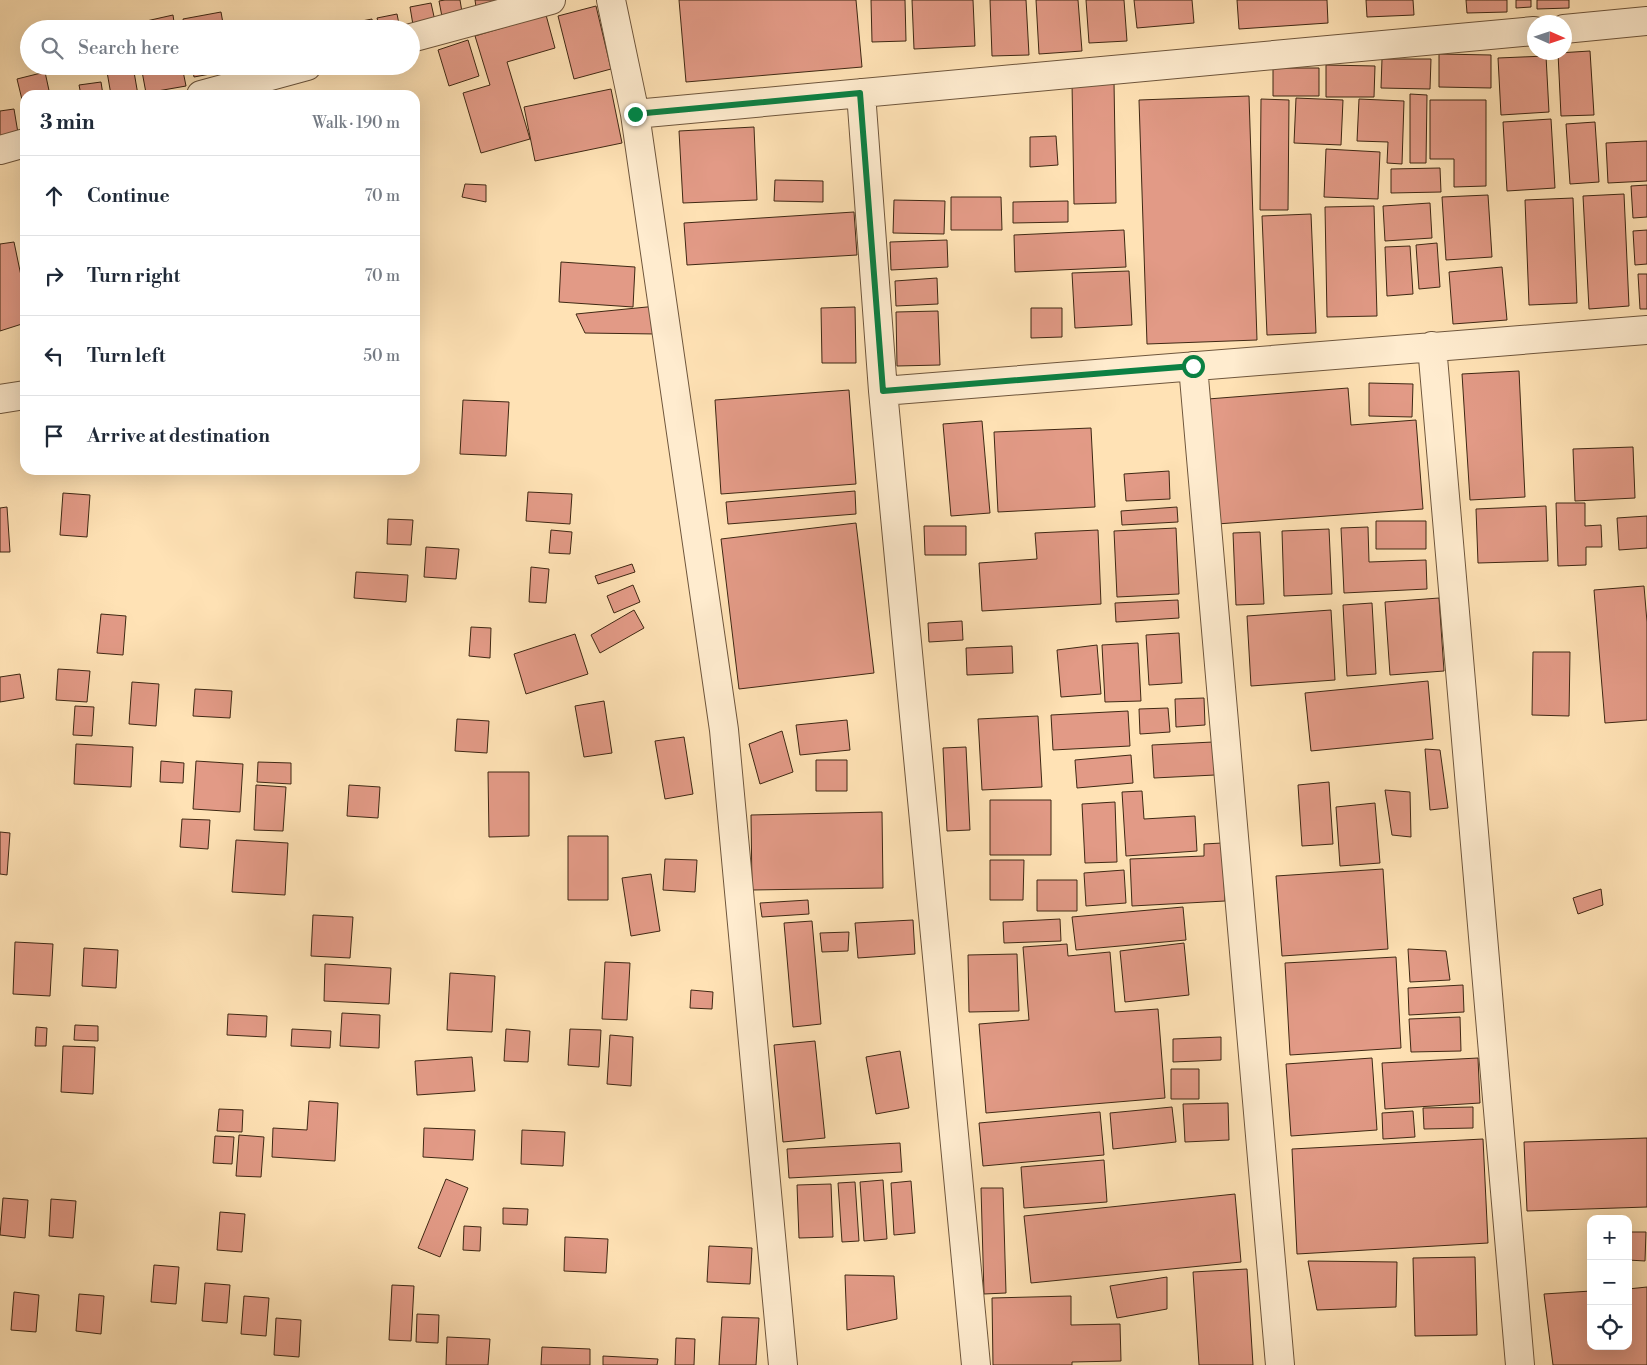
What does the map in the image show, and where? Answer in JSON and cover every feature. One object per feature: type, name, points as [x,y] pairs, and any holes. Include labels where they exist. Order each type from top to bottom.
[{"type":"street","points":[[420,36],[551,0]]},
{"type":"street","points":[[611,0],[635,114],[724,730],[783,1365]]},
{"type":"street","points":[[1572,27],[1647,21]]},
{"type":"street","points":[[635,114],[1527,32]]},
{"type":"street","points":[[220,90],[274,75]]},
{"type":"street","points":[[860,93],[883,391],[976,1365]]},
{"type":"street","points":[[0,150],[20,144]]},
{"type":"street","points":[[883,391],[1647,330]]},
{"type":"street","points":[[1432,346],[1520,1365]]},
{"type":"street","points":[[1193,366],[1280,1365]]},
{"type":"street","points":[[0,399],[20,396]]},
{"type":"building","points":[[460,0],[463,18],[443,22],[439,1]]},
{"type":"building","points":[[475,0],[513,0],[476,7]]},
{"type":"building","points":[[679,0],[856,0],[862,67],[686,82]]},
{"type":"building","points":[[871,0],[905,0],[906,41],[872,42]]},
{"type":"building","points":[[912,0],[973,0],[975,46],[914,49]]},
{"type":"building","points":[[990,0],[1026,0],[1029,55],[992,56]]},
{"type":"building","points":[[1036,0],[1078,0],[1082,51],[1039,54]]},
{"type":"building","points":[[1086,0],[1124,0],[1127,41],[1089,43]]},
{"type":"building","points":[[1134,0],[1192,0],[1194,23],[1137,28]]},
{"type":"building","points":[[1237,0],[1327,0],[1328,23],[1239,29]]},
{"type":"building","points":[[1366,0],[1413,0],[1414,15],[1367,17]]},
{"type":"building","points":[[1466,0],[1507,0],[1507,12],[1467,13]]},
{"type":"building","points":[[1516,0],[1531,0],[1531,7],[1516,8]]},
{"type":"building","points":[[1537,0],[1569,0],[1569,8],[1537,9]]},
{"type":"building","points":[[431,3],[435,21],[420,24],[420,20],[412,20],[410,7]]},
{"type":"building","points":[[596,6],[611,69],[574,79],[558,16]]},
{"type":"building","points":[[221,12],[222,20],[183,20]]},
{"type":"building","points":[[397,14],[398,20],[378,20],[377,18]]},
{"type":"building","points":[[173,15],[174,20],[151,20]]},
{"type":"building","points":[[546,15],[555,48],[507,62],[530,139],[481,153],[463,93],[490,85],[475,36]]},
{"type":"building","points":[[468,40],[479,76],[449,86],[438,50]]},
{"type":"building","points":[[1590,51],[1594,115],[1561,116],[1558,60],[1572,60],[1572,52]]},
{"type":"building","points":[[1439,54],[1491,55],[1491,88],[1439,87]]},
{"type":"building","points":[[1527,57],[1527,60],[1546,60],[1549,112],[1501,115],[1498,58]]},
{"type":"building","points":[[1382,59],[1431,59],[1430,89],[1381,88]]},
{"type":"building","points":[[1326,65],[1375,66],[1374,97],[1326,97]]},
{"type":"building","points":[[1273,68],[1319,68],[1319,96],[1273,96]]},
{"type":"building","points":[[33,75],[46,75],[49,90],[20,91],[17,79]]},
{"type":"building","points":[[108,75],[135,75],[137,90],[110,90]]},
{"type":"building","points":[[143,75],[184,75],[186,86],[163,90],[145,90]]},
{"type":"building","points":[[101,82],[102,90],[80,90],[79,85]]},
{"type":"building","points":[[1114,82],[1116,203],[1074,204],[1072,83]]},
{"type":"building","points":[[611,89],[622,143],[535,161],[524,107]]},
{"type":"building","points":[[1410,94],[1427,95],[1426,163],[1410,163]]},
{"type":"building","points":[[1249,96],[1257,340],[1147,344],[1139,100]]},
{"type":"building","points":[[1296,98],[1343,100],[1341,145],[1294,143]]},
{"type":"building","points":[[1261,99],[1289,100],[1288,210],[1260,210]]},
{"type":"building","points":[[1359,99],[1404,101],[1402,164],[1387,163],[1388,142],[1357,141]]},
{"type":"building","points":[[1430,100],[1486,100],[1486,186],[1454,187],[1454,159],[1430,159]]},
{"type":"building","points":[[14,109],[18,133],[0,137],[0,111]]},
{"type":"building","points":[[1551,119],[1555,188],[1507,191],[1503,122]]},
{"type":"building","points":[[1595,122],[1599,182],[1570,184],[1566,124]]},
{"type":"building","points":[[754,127],[757,200],[683,203],[679,131]]},
{"type":"building","points":[[1056,136],[1058,165],[1030,167],[1030,137]]},
{"type":"building","points":[[1647,141],[1647,181],[1608,183],[1606,143]]},
{"type":"building","points":[[1326,149],[1380,152],[1378,199],[1324,197]]},
{"type":"building","points":[[1440,168],[1441,192],[1391,193],[1391,169]]},
{"type":"building","points":[[775,180],[823,181],[823,202],[774,201]]},
{"type":"building","points":[[465,184],[486,185],[486,202],[462,197]]},
{"type":"building","points":[[1647,185],[1647,217],[1633,218],[1631,186]]},
{"type":"building","points":[[1624,194],[1629,306],[1589,309],[1583,196]]},
{"type":"building","points":[[1488,195],[1492,257],[1446,260],[1442,197]]},
{"type":"building","points":[[951,197],[1001,197],[1002,230],[951,230]]},
{"type":"building","points":[[1573,198],[1577,303],[1529,305],[1525,200]]},
{"type":"building","points":[[894,200],[945,201],[944,234],[893,233]]},
{"type":"building","points":[[1068,201],[1068,222],[1013,223],[1013,202]]},
{"type":"building","points":[[1430,203],[1432,238],[1385,241],[1383,206]]},
{"type":"building","points":[[1374,206],[1377,316],[1327,317],[1325,207]]},
{"type":"building","points":[[854,212],[857,255],[687,265],[684,223]]},
{"type":"building","points":[[1311,214],[1316,333],[1267,335],[1262,216]]},
{"type":"building","points":[[1124,230],[1126,267],[1015,272],[1014,235]]},
{"type":"building","points":[[1647,230],[1647,264],[1635,265],[1633,231]]},
{"type":"building","points":[[947,240],[948,267],[891,270],[890,242]]},
{"type":"building","points":[[14,242],[20,271],[20,325],[0,331],[0,244]]},
{"type":"building","points":[[1437,243],[1440,287],[1419,289],[1416,245]]},
{"type":"building","points":[[1410,246],[1413,294],[1387,296],[1385,247]]},
{"type":"building","points":[[561,262],[635,267],[633,307],[559,302]]},
{"type":"building","points":[[1502,267],[1507,320],[1453,324],[1449,272]]},
{"type":"building","points":[[1129,271],[1132,325],[1075,328],[1072,273]]},
{"type":"building","points":[[1638,274],[1647,274],[1647,309],[1640,309]]},
{"type":"building","points":[[937,278],[938,304],[896,306],[895,281]]},
{"type":"building","points":[[657,306],[656,334],[585,333],[576,314]]},
{"type":"building","points":[[855,307],[856,363],[822,363],[821,308]]},
{"type":"building","points":[[1031,308],[1062,308],[1062,337],[1031,338]]},
{"type":"building","points":[[938,311],[940,365],[897,366],[896,312]]},
{"type":"building","points":[[1519,371],[1525,497],[1470,500],[1462,374]]},
{"type":"building","points":[[1369,383],[1413,384],[1412,417],[1369,416]]},
{"type":"building","points":[[1348,388],[1351,425],[1416,420],[1423,509],[1217,524],[1208,399]]},
{"type":"building","points":[[849,390],[856,484],[721,494],[715,400]]},
{"type":"building","points":[[463,400],[509,402],[506,456],[460,454]]},
{"type":"building","points":[[982,421],[990,513],[951,516],[943,424]]},
{"type":"building","points":[[1091,428],[1095,507],[998,512],[994,432]]},
{"type":"building","points":[[1633,447],[1635,498],[1575,501],[1573,449]]},
{"type":"building","points":[[1169,471],[1170,499],[1126,501],[1124,474]]},
{"type":"building","points":[[855,491],[856,514],[728,524],[726,502]]},
{"type":"building","points":[[528,492],[572,494],[570,524],[526,521]]},
{"type":"building","points":[[63,493],[90,495],[87,537],[60,535]]},
{"type":"building","points":[[1556,503],[1585,503],[1585,526],[1601,525],[1602,547],[1586,547],[1586,565],[1558,566]]},
{"type":"building","points":[[1546,506],[1548,561],[1478,563],[1476,509]]},
{"type":"building","points":[[7,507],[10,552],[0,552],[0,508]]},
{"type":"building","points":[[1177,507],[1178,522],[1122,525],[1121,511]]},
{"type":"building","points":[[1647,516],[1647,548],[1619,550],[1617,518]]},
{"type":"building","points":[[388,519],[413,520],[411,545],[387,544]]},
{"type":"building","points":[[1376,521],[1426,521],[1426,549],[1376,549]]},
{"type":"building","points":[[856,523],[874,673],[739,689],[721,539]]},
{"type":"building","points":[[924,526],[966,526],[966,555],[925,555]]},
{"type":"building","points":[[1368,527],[1369,562],[1426,560],[1427,589],[1344,593],[1341,528]]},
{"type":"building","points":[[1176,528],[1179,594],[1117,597],[1114,531]]},
{"type":"building","points":[[1329,529],[1332,594],[1284,596],[1282,531]]},
{"type":"building","points":[[551,530],[572,532],[570,554],[549,553]]},
{"type":"building","points":[[1098,530],[1101,604],[982,611],[979,563],[1037,559],[1035,533]]},
{"type":"building","points":[[1260,532],[1264,604],[1236,605],[1233,533]]},
{"type":"building","points":[[426,547],[459,549],[456,579],[424,577]]},
{"type":"building","points":[[632,564],[635,572],[598,584],[595,576]]},
{"type":"building","points":[[531,567],[549,569],[546,603],[529,602]]},
{"type":"building","points":[[356,572],[408,575],[406,602],[354,598]]},
{"type":"building","points":[[633,585],[640,602],[614,613],[607,596]]},
{"type":"building","points":[[1644,586],[1647,622],[1647,720],[1605,723],[1594,590]]},
{"type":"building","points":[[1439,598],[1444,671],[1390,675],[1385,602]]},
{"type":"building","points":[[1178,600],[1179,618],[1116,622],[1115,603]]},
{"type":"building","points":[[1372,603],[1376,674],[1347,676],[1343,605]]},
{"type":"building","points":[[634,610],[644,628],[600,653],[591,635]]},
{"type":"building","points":[[1331,610],[1335,680],[1251,686],[1247,616]]},
{"type":"building","points":[[101,614],[126,616],[123,655],[97,653]]},
{"type":"building","points":[[962,621],[963,640],[929,642],[928,623]]},
{"type":"building","points":[[471,627],[491,628],[490,658],[469,656]]},
{"type":"building","points":[[1179,633],[1182,683],[1149,685],[1146,635]]},
{"type":"building","points":[[575,634],[588,674],[526,694],[514,654]]},
{"type":"building","points":[[1138,643],[1141,701],[1105,702],[1102,645]]},
{"type":"building","points":[[1097,645],[1101,694],[1061,697],[1057,650]]},
{"type":"building","points":[[1012,646],[1013,673],[967,675],[966,648]]},
{"type":"building","points":[[1533,652],[1570,652],[1569,716],[1532,715]]},
{"type":"building","points":[[58,669],[90,671],[87,702],[56,700]]},
{"type":"building","points":[[20,674],[24,698],[0,702],[0,677]]},
{"type":"building","points":[[1428,681],[1433,739],[1311,751],[1305,693]]},
{"type":"building","points":[[132,682],[159,684],[156,726],[129,724]]},
{"type":"building","points":[[195,689],[232,691],[230,718],[193,716]]},
{"type":"building","points":[[1204,698],[1205,725],[1176,727],[1175,699]]},
{"type":"building","points":[[604,701],[612,753],[584,757],[575,706]]},
{"type":"building","points":[[75,706],[94,707],[92,736],[73,735]]},
{"type":"building","points":[[1168,708],[1170,732],[1140,734],[1139,709]]},
{"type":"building","points":[[1128,711],[1130,746],[1053,750],[1051,715]]},
{"type":"building","points":[[1038,716],[1042,787],[982,790],[978,719]]},
{"type":"building","points":[[457,719],[489,721],[487,753],[455,751]]},
{"type":"building","points":[[847,720],[850,750],[800,755],[796,725]]},
{"type":"building","points":[[782,731],[793,772],[760,784],[749,744]]},
{"type":"building","points":[[684,737],[693,794],[665,799],[655,741]]},
{"type":"building","points":[[1213,742],[1215,775],[1154,778],[1152,745]]},
{"type":"building","points":[[76,744],[133,747],[131,787],[74,784]]},
{"type":"building","points":[[966,747],[970,830],[947,831],[943,748]]},
{"type":"building","points":[[1425,749],[1440,750],[1448,808],[1430,810]]},
{"type":"building","points":[[1131,755],[1133,783],[1077,788],[1075,760]]},
{"type":"building","points":[[816,760],[847,760],[847,791],[816,791]]},
{"type":"building","points":[[161,761],[184,763],[183,783],[160,782]]},
{"type":"building","points":[[196,761],[243,764],[240,812],[193,809]]},
{"type":"building","points":[[258,762],[291,763],[291,784],[257,782]]},
{"type":"building","points":[[488,772],[529,772],[529,836],[489,837]]},
{"type":"building","points":[[1329,782],[1333,844],[1302,846],[1298,785]]},
{"type":"building","points":[[256,785],[286,787],[283,831],[254,830]]},
{"type":"building","points":[[349,785],[380,787],[378,818],[347,816]]},
{"type":"building","points":[[1385,790],[1410,792],[1411,837],[1392,835]]},
{"type":"building","points":[[1142,791],[1144,819],[1195,816],[1197,851],[1126,856],[1122,792]]},
{"type":"building","points":[[990,800],[1051,800],[1051,855],[990,855]]},
{"type":"building","points":[[1115,802],[1117,862],[1085,863],[1082,804]]},
{"type":"building","points":[[1375,803],[1380,863],[1340,866],[1336,807]]},
{"type":"building","points":[[882,812],[883,888],[752,890],[751,815]]},
{"type":"building","points":[[182,819],[210,820],[208,849],[180,847]]},
{"type":"building","points":[[0,832],[10,833],[7,875],[0,874]]},
{"type":"building","points":[[568,836],[608,836],[608,900],[568,900]]},
{"type":"building","points":[[236,840],[288,843],[285,895],[232,892]]},
{"type":"building","points":[[1222,843],[1225,901],[1132,906],[1130,859],[1204,856],[1204,844]]},
{"type":"building","points":[[665,859],[697,860],[695,892],[663,890]]},
{"type":"building","points":[[990,860],[1024,860],[1023,900],[990,900]]},
{"type":"building","points":[[1383,869],[1388,949],[1282,956],[1276,876]]},
{"type":"building","points":[[1124,870],[1126,903],[1086,906],[1084,873]]},
{"type":"building","points":[[651,874],[660,931],[631,936],[622,878]]},
{"type":"building","points":[[1037,880],[1077,880],[1077,911],[1037,911]]},
{"type":"building","points":[[1601,889],[1603,905],[1578,914],[1573,898]]},
{"type":"building","points":[[808,900],[809,914],[762,917],[760,903]]},
{"type":"building","points":[[1183,907],[1186,940],[1076,950],[1072,917]]},
{"type":"building","points":[[313,915],[353,917],[350,958],[311,956]]},
{"type":"building","points":[[1060,919],[1061,941],[1004,943],[1003,922]]},
{"type":"building","points":[[913,920],[915,954],[858,958],[855,923]]},
{"type":"building","points":[[812,921],[821,1024],[793,1027],[784,923]]},
{"type":"building","points":[[849,932],[848,951],[822,952],[820,933]]},
{"type":"building","points":[[15,942],[53,944],[50,996],[13,994]]},
{"type":"building","points":[[1184,943],[1189,995],[1125,1002],[1120,951]]},
{"type":"building","points":[[1067,944],[1068,956],[1110,952],[1115,1012],[1158,1009],[1165,1098],[986,1113],[979,1024],[1029,1020],[1023,947]]},
{"type":"building","points":[[84,948],[118,950],[116,988],[82,986]]},
{"type":"building","points":[[1408,949],[1446,951],[1450,980],[1410,982]]},
{"type":"building","points":[[1017,954],[1019,1011],[969,1012],[968,955]]},
{"type":"building","points":[[1396,957],[1401,1048],[1290,1055],[1285,963]]},
{"type":"building","points":[[605,962],[630,963],[627,1020],[602,1019]]},
{"type":"building","points":[[325,964],[391,968],[389,1004],[324,1001]]},
{"type":"building","points":[[450,973],[495,976],[492,1032],[447,1030]]},
{"type":"building","points":[[1463,985],[1464,1012],[1409,1015],[1408,988]]},
{"type":"building","points":[[691,990],[713,992],[712,1009],[690,1008]]},
{"type":"building","points":[[342,1013],[380,1015],[379,1048],[340,1046]]},
{"type":"building","points":[[228,1014],[267,1016],[266,1037],[227,1035]]},
{"type":"building","points":[[1460,1017],[1461,1051],[1411,1052],[1409,1019]]},
{"type":"building","points":[[75,1025],[98,1026],[98,1041],[74,1040]]},
{"type":"building","points":[[36,1027],[47,1028],[46,1046],[35,1046]]},
{"type":"building","points":[[292,1029],[331,1031],[330,1048],[291,1046]]},
{"type":"building","points":[[506,1029],[530,1031],[528,1062],[504,1061]]},
{"type":"building","points":[[570,1029],[601,1030],[599,1067],[568,1065]]},
{"type":"building","points":[[610,1035],[633,1037],[631,1086],[607,1084]]},
{"type":"building","points":[[1221,1037],[1221,1060],[1173,1062],[1173,1039]]},
{"type":"building","points":[[815,1041],[825,1138],[783,1142],[774,1045]]},
{"type":"building","points":[[63,1046],[95,1047],[93,1094],[61,1092]]},
{"type":"building","points":[[900,1051],[909,1108],[876,1114],[866,1057]]},
{"type":"building","points":[[472,1057],[475,1091],[417,1095],[415,1061]]},
{"type":"building","points":[[1372,1058],[1377,1130],[1291,1136],[1286,1064]]},
{"type":"building","points":[[1478,1058],[1480,1103],[1385,1109],[1382,1063]]},
{"type":"building","points":[[1171,1069],[1199,1069],[1199,1099],[1171,1099]]},
{"type":"building","points":[[309,1101],[338,1103],[335,1161],[272,1157],[273,1128],[307,1130]]},
{"type":"building","points":[[1228,1103],[1229,1140],[1185,1142],[1183,1104]]},
{"type":"building","points":[[1172,1107],[1176,1142],[1113,1149],[1110,1113]]},
{"type":"building","points":[[1473,1107],[1473,1128],[1424,1129],[1423,1108]]},
{"type":"building","points":[[219,1109],[243,1110],[242,1132],[217,1131]]},
{"type":"building","points":[[1413,1111],[1415,1137],[1383,1139],[1382,1113]]},
{"type":"building","points":[[1100,1112],[1104,1155],[983,1166],[979,1123]]},
{"type":"building","points":[[424,1128],[475,1130],[473,1160],[423,1157]]},
{"type":"building","points":[[522,1130],[565,1132],[563,1166],[521,1164]]},
{"type":"building","points":[[239,1135],[264,1137],[261,1177],[236,1176]]},
{"type":"building","points":[[215,1136],[234,1137],[232,1164],[213,1163]]},
{"type":"building","points":[[1647,1138],[1647,1207],[1527,1211],[1524,1142]]},
{"type":"building","points":[[1483,1139],[1488,1243],[1297,1254],[1292,1149]]},
{"type":"building","points":[[900,1143],[902,1172],[789,1178],[787,1149]]},
{"type":"building","points":[[1104,1160],[1107,1202],[1024,1208],[1021,1167]]},
{"type":"building","points":[[446,1179],[468,1188],[440,1257],[418,1248]]},
{"type":"building","points":[[883,1180],[887,1239],[864,1241],[860,1182]]},
{"type":"building","points":[[911,1181],[915,1233],[894,1235],[891,1183]]},
{"type":"building","points":[[855,1182],[859,1241],[842,1242],[838,1183]]},
{"type":"building","points":[[831,1184],[833,1237],[799,1238],[797,1185]]},
{"type":"building","points":[[981,1188],[1003,1188],[1006,1293],[984,1294]]},
{"type":"building","points":[[1235,1194],[1241,1262],[1031,1283],[1024,1216]]},
{"type":"building","points":[[3,1198],[28,1200],[25,1238],[0,1235]]},
{"type":"building","points":[[51,1199],[76,1201],[73,1238],[49,1236]]},
{"type":"building","points":[[503,1208],[528,1209],[527,1225],[503,1224]]},
{"type":"building","points":[[220,1212],[245,1214],[242,1252],[217,1250]]},
{"type":"building","points":[[464,1226],[481,1227],[480,1251],[463,1250]]},
{"type":"building","points":[[1632,1232],[1646,1232],[1645,1261],[1632,1260]]},
{"type":"building","points":[[565,1237],[608,1239],[606,1273],[564,1271]]},
{"type":"building","points":[[709,1246],[752,1248],[750,1284],[707,1282]]},
{"type":"building","points":[[1475,1257],[1477,1335],[1415,1336],[1413,1258]]},
{"type":"building","points":[[1308,1261],[1397,1262],[1396,1307],[1317,1310]]},
{"type":"building","points":[[154,1265],[179,1267],[176,1304],[151,1302]]},
{"type":"building","points":[[1247,1269],[1253,1365],[1199,1365],[1193,1272]]},
{"type":"building","points":[[845,1275],[894,1276],[897,1319],[847,1330]]},
{"type":"building","points":[[1167,1277],[1167,1309],[1117,1318],[1110,1286]]},
{"type":"building","points":[[205,1283],[230,1285],[227,1323],[202,1321]]},
{"type":"building","points":[[392,1285],[414,1286],[411,1341],[389,1340]]},
{"type":"building","points":[[1647,1287],[1647,1365],[1553,1365],[1544,1294],[1587,1291],[1587,1350],[1632,1350],[1632,1289]]},
{"type":"building","points":[[14,1292],[39,1295],[36,1332],[11,1330]]},
{"type":"building","points":[[79,1294],[104,1296],[101,1334],[76,1331]]},
{"type":"building","points":[[244,1296],[269,1298],[266,1336],[241,1334]]},
{"type":"building","points":[[1071,1296],[1071,1325],[1120,1324],[1121,1361],[1072,1362],[1072,1365],[993,1365],[992,1298]]},
{"type":"building","points":[[417,1314],[439,1315],[438,1343],[416,1342]]},
{"type":"building","points":[[722,1317],[759,1318],[756,1365],[719,1365]]},
{"type":"building","points":[[276,1318],[301,1320],[299,1357],[274,1355]]},
{"type":"building","points":[[447,1337],[490,1339],[488,1365],[446,1365]]},
{"type":"building","points":[[676,1338],[695,1339],[694,1365],[675,1365]]},
{"type":"building","points":[[542,1347],[590,1349],[590,1365],[541,1365]]},
{"type":"building","points":[[603,1356],[658,1359],[657,1365],[603,1365]]},
{"type":"route","points":[[635,114],[860,93],[883,391],[1193,366]]}]
